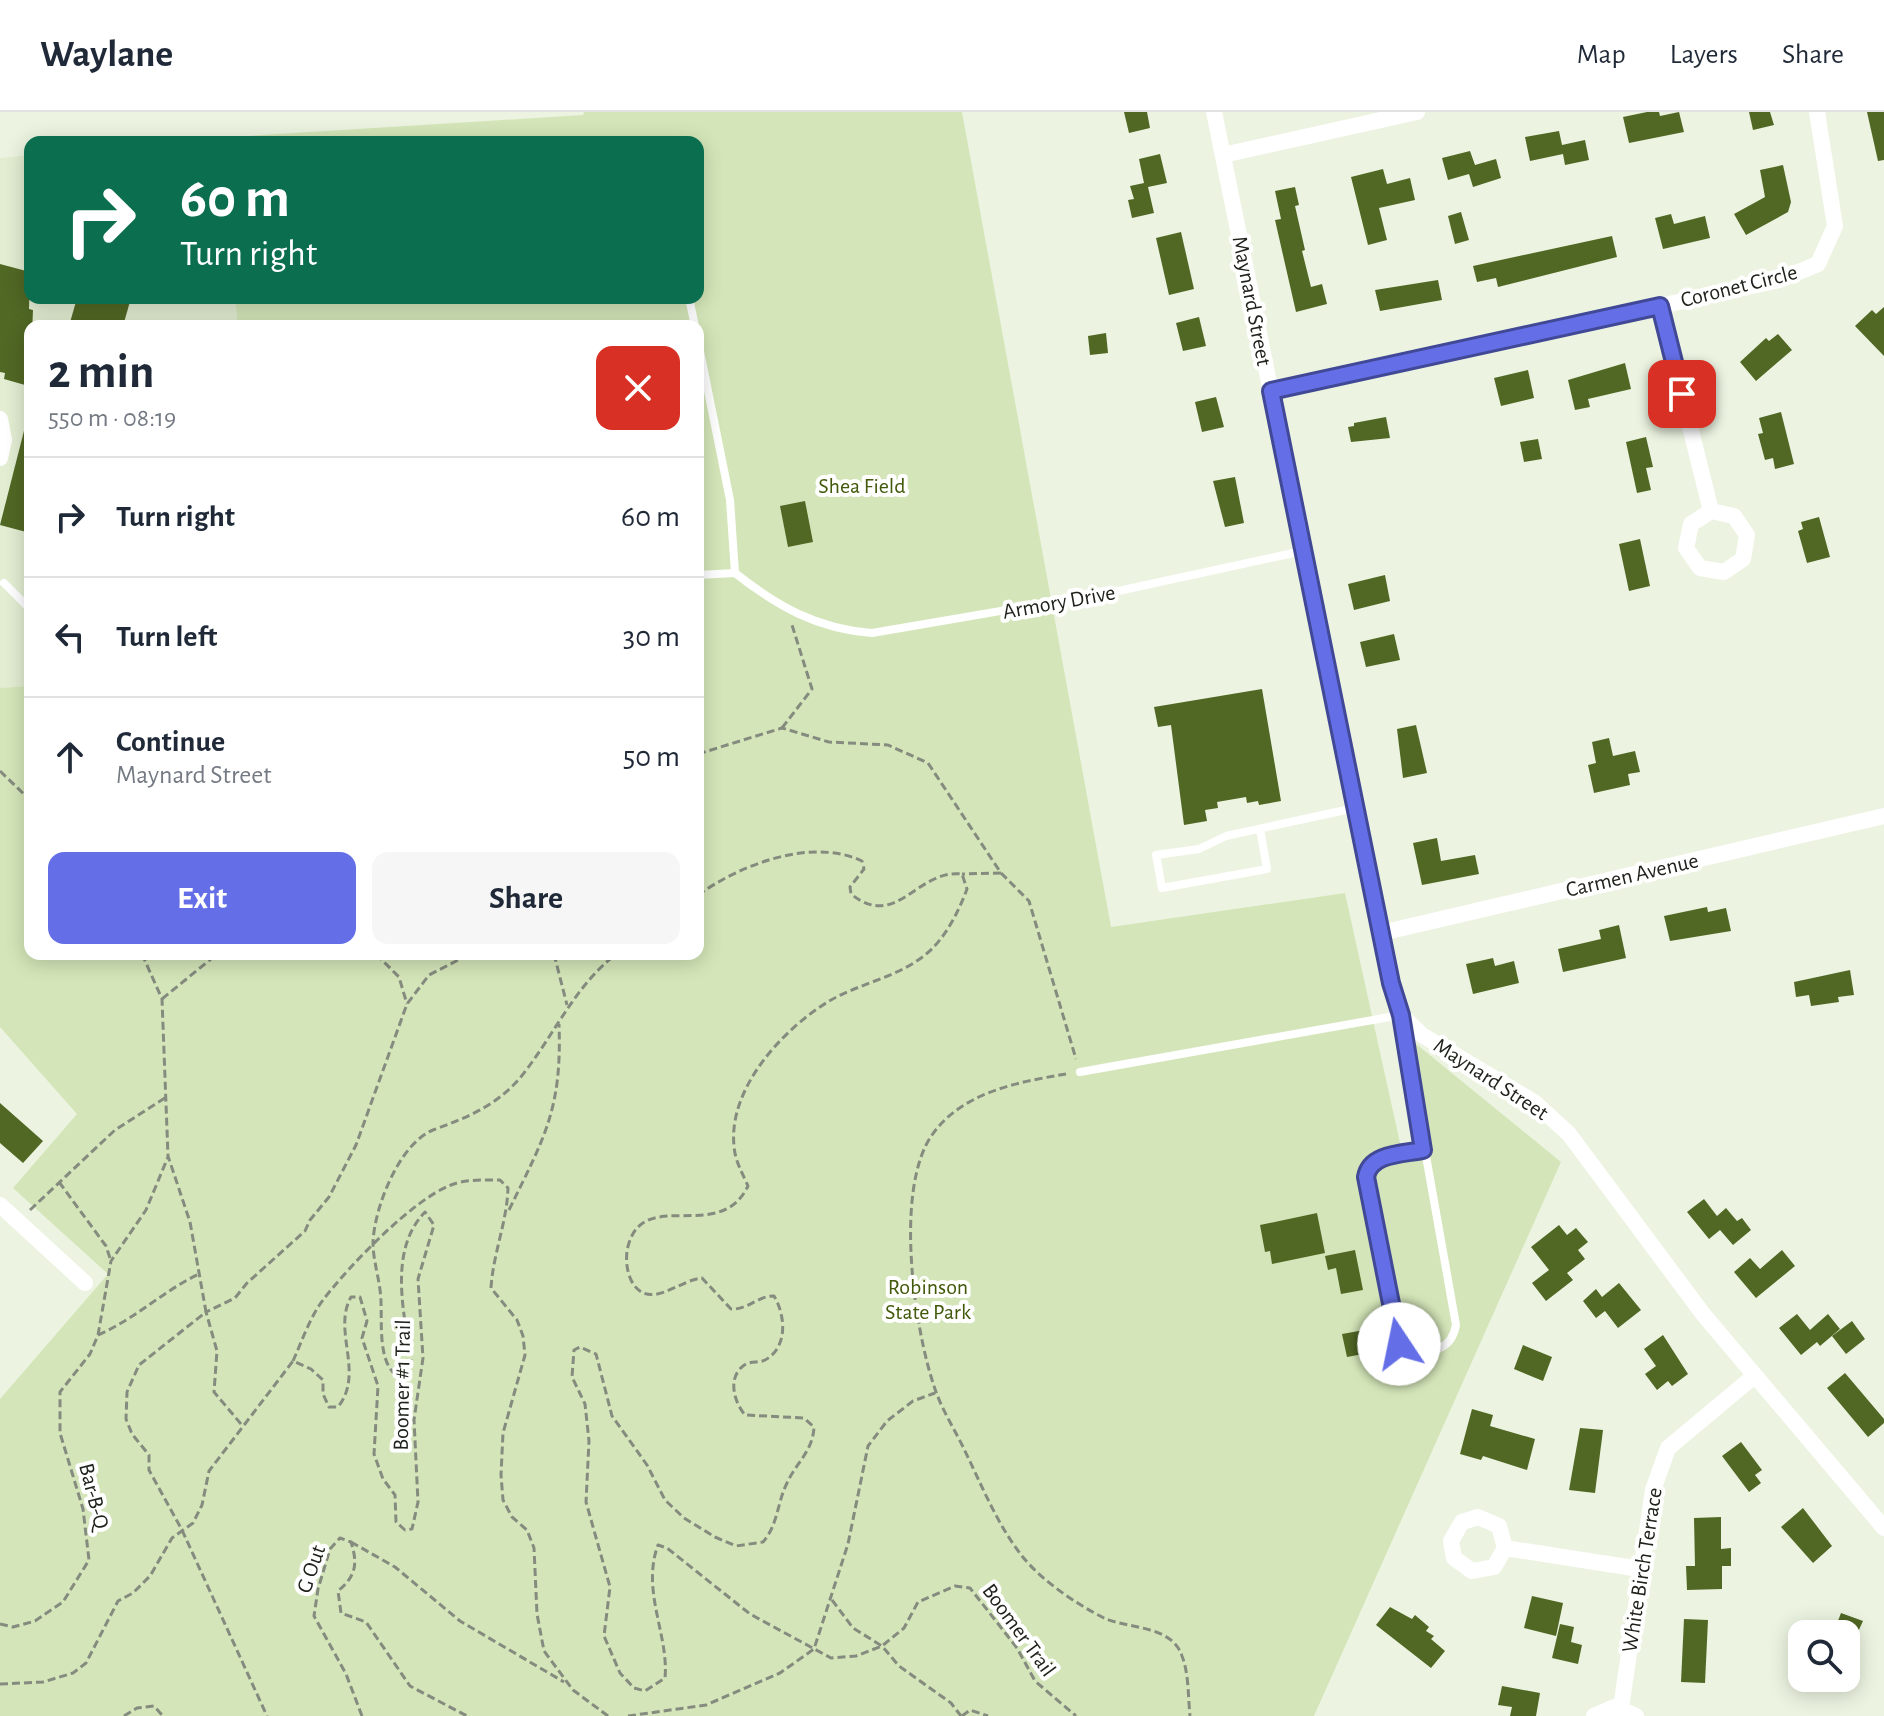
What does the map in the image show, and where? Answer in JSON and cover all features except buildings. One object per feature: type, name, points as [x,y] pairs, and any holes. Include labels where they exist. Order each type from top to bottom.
[{"type":"street","name":"Maynard Street","points":[[1214,112],[1355,808],[1401,1015],[1422,1035],[1534,1102],[1569,1134],[1753,1377],[1884,1528]]},
{"type":"street","points":[[1223,155],[1417,112]]},
{"type":"street","name":"Coronet Circle","points":[[1271,391],[1779,280],[1818,264],[1835,226],[1817,112]]},
{"type":"street","points":[[1660,306],[1711,511]]},
{"type":"street","points":[[0,419],[4,440],[0,458]]},
{"type":"street","name":"Carmen Avenue","points":[[1381,933],[1884,816]]},
{"type":"street","points":[[0,1205],[85,1283]]},
{"type":"street","name":"White Birch Terrace","points":[[1594,1716],[1608,1709],[1628,1712],[1640,1569],[1653,1490],[1668,1448],[1753,1377]]},
{"type":"street","points":[[1505,1548],[1640,1569]]},
{"type":"lane","points":[[704,371],[730,500],[735,573],[704,575]]},
{"type":"lane","name":"Armory Drive","points":[[735,573],[776,605],[841,631],[872,633],[1109,593],[1303,551]]},
{"type":"lane","points":[[0,594],[2,581]]},
{"type":"lane","points":[[2,581],[24,603]]},
{"type":"lane","points":[[1260,829],[1267,869],[1162,888],[1156,855],[1199,849],[1226,836],[1355,808]]},
{"type":"lane","points":[[1080,1072],[1401,1015],[1456,1325],[1449,1344],[1441,1349],[1410,1353],[1399,1344],[1366,1177],[1367,1170],[1377,1160],[1423,1150]]},
{"type":"path","points":[[782,728],[812,689],[788,609]]},
{"type":"path","points":[[704,752],[782,728],[829,742],[888,745],[928,763],[1001,873],[1029,901],[1080,1072],[1036,1079],[981,1095],[962,1105],[931,1135],[911,1187],[909,1209],[916,1300],[937,1392],[1001,1526],[1024,1559],[1048,1581],[1104,1618],[1164,1634],[1182,1654],[1190,1716]]},
{"type":"path","points":[[0,771],[24,794]]},
{"type":"path","points":[[704,892],[753,866],[781,857],[815,854],[836,853],[862,861],[864,869],[850,887],[851,894],[875,906],[898,902],[935,875],[1001,873]]},
{"type":"path","name":"Boomer Trail","points":[[962,874],[967,889],[944,935],[925,955],[902,969],[834,998],[802,1019],[764,1061],[748,1085],[733,1142],[736,1161],[748,1186],[742,1198],[728,1211],[708,1216],[665,1215],[642,1225],[629,1241],[626,1266],[633,1283],[647,1295],[660,1296],[688,1279],[702,1278],[731,1309],[742,1310],[764,1296],[774,1296],[782,1310],[783,1334],[775,1350],[766,1360],[746,1364],[736,1375],[733,1393],[745,1415],[804,1418],[814,1427],[809,1451],[787,1481],[774,1525],[763,1542],[736,1546],[715,1537],[674,1509],[612,1416],[596,1354],[580,1347],[574,1350],[572,1377],[585,1404],[589,1459],[586,1502],[610,1587],[604,1636],[620,1673],[634,1688],[645,1691],[665,1678],[666,1663],[657,1629],[652,1584],[658,1545],[667,1548],[750,1614],[831,1658],[843,1658],[882,1646],[904,1628],[918,1602],[955,1586],[970,1588],[1017,1648],[1035,1681],[1076,1716]]},
{"type":"path","points":[[145,960],[162,999],[168,1156],[190,1222],[206,1312],[217,1351],[214,1392],[242,1426]]},
{"type":"path","points":[[162,999],[210,960]]},
{"type":"path","points":[[382,960],[399,977],[407,1004]]},
{"type":"path","points":[[267,1716],[182,1530],[149,1470],[149,1455],[126,1419],[127,1392],[139,1365],[150,1353],[206,1312],[235,1298],[247,1283],[305,1231],[329,1197],[356,1145],[407,1004],[429,975],[458,960]]},
{"type":"path","points":[[556,960],[567,1005]]},
{"type":"path","points":[[373,1245],[378,1208],[411,1143],[431,1131],[466,1120],[496,1101],[519,1079],[559,1022],[567,1005],[610,960]]},
{"type":"path","points":[[559,1022],[560,1073],[550,1127],[507,1213],[492,1269],[491,1288],[517,1320],[525,1355],[503,1433],[503,1500],[512,1517],[527,1530],[534,1548],[537,1614],[544,1651],[568,1684]]},
{"type":"path","points":[[18,1221],[115,1130],[166,1098]]},
{"type":"path","points":[[111,1261],[146,1210],[168,1156]]},
{"type":"path","points":[[0,1684],[43,1682],[73,1673],[86,1663],[118,1601],[133,1593],[150,1576],[159,1556],[182,1530],[193,1523],[202,1505],[209,1471],[267,1391],[293,1361],[322,1302],[373,1245],[452,1184],[500,1180],[508,1188],[507,1213]]},
{"type":"path","points":[[59,1182],[106,1246],[111,1261]]},
{"type":"path","name":"Boomer #1 Trail","points":[[293,1361],[311,1369],[323,1380],[323,1394],[329,1407],[338,1407],[350,1382],[343,1311],[351,1297],[360,1297],[367,1321],[362,1338],[378,1386],[374,1454],[383,1479],[395,1495],[396,1522],[405,1530],[412,1529],[418,1502],[414,1420],[423,1358],[418,1279],[434,1225],[425,1212],[417,1220],[404,1255],[400,1289],[411,1360],[397,1376],[388,1370],[384,1357],[381,1286],[373,1245]]},
{"type":"path","name":"Bar-B-Q","points":[[0,1624],[13,1627],[35,1621],[63,1602],[89,1560],[83,1509],[60,1433],[57,1408],[60,1392],[84,1365],[98,1335],[111,1261]]},
{"type":"path","points":[[98,1335],[125,1324],[181,1283],[199,1274]]},
{"type":"path","points":[[628,1716],[706,1705],[780,1673],[814,1649],[855,1516],[868,1446],[887,1421],[913,1401],[937,1392]]},
{"type":"path","name":"G Out","points":[[362,1716],[346,1674],[314,1616],[330,1549],[340,1538],[351,1542],[356,1558],[355,1574],[338,1591],[341,1613],[366,1622],[410,1686],[467,1716]]},
{"type":"path","points":[[351,1542],[395,1567],[460,1621],[568,1684],[608,1716]]},
{"type":"path","points":[[831,1598],[853,1628],[882,1646],[899,1666],[951,1703],[961,1716],[970,1710],[988,1716]]},
{"type":"path","points":[[124,1716],[137,1708],[154,1706],[163,1716]]},
{"type":"shaded area","points":[[24,156],[24,304],[236,304],[237,320],[24,320],[24,686],[0,688],[0,158]]},
{"type":"green space","name":"Robinson State Park","points":[[584,112],[962,112],[1111,927],[1345,893],[1400,1143],[1423,1149],[1415,1043],[1561,1162],[1314,1716],[0,1716],[0,1399],[108,1274],[13,1188],[77,1114],[0,1027],[0,688],[24,686],[24,960],[704,960],[704,320],[237,320],[236,304],[704,304],[704,136],[248,136],[583,115]]},
{"type":"route","points":[[1399,1344],[1366,1177],[1367,1170],[1377,1160],[1423,1150],[1401,1015],[1391,983],[1271,391],[1660,306],[1682,394]]},
{"type":"park label","name":"Shea Field","points":[[862,486]]}]
